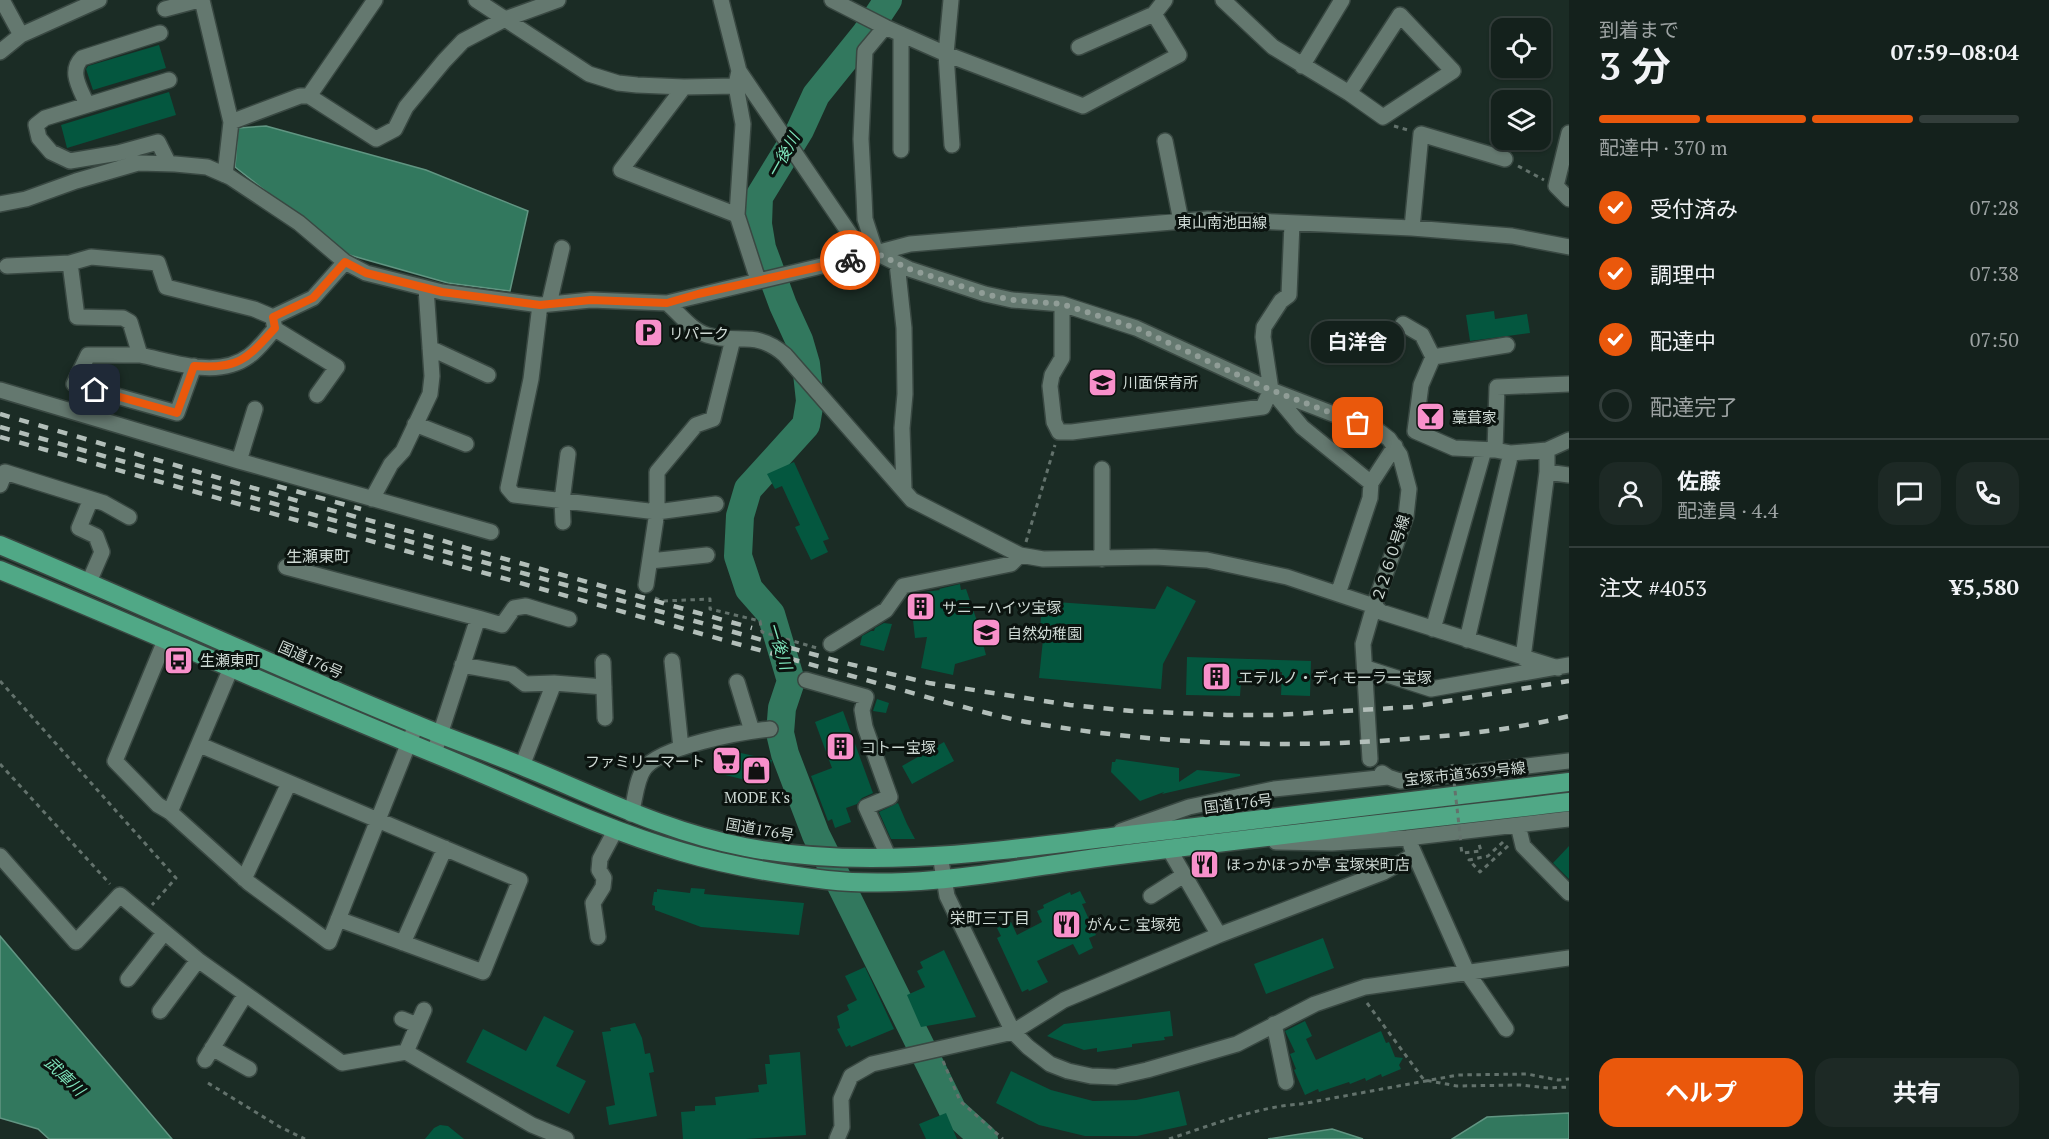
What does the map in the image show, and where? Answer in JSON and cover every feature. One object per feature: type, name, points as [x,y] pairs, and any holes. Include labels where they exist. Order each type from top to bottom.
[{"type":"highway","name":"国道176号","points":[[0,545],[416,725],[522,766],[631,813],[683,832],[746,847],[840,858],[940,855],[1569,782]]},
{"type":"highway","points":[[0,570],[166,638],[408,744],[616,829],[727,865],[827,880],[892,882],[944,879],[1169,849],[1569,802]]},
{"type":"street","points":[[3,0],[21,36]]},
{"type":"street","points":[[0,52],[21,36],[99,0]]},
{"type":"street","points":[[165,9],[201,0],[231,122],[225,175]]},
{"type":"street","points":[[309,96],[375,0]]},
{"type":"street","points":[[476,0],[589,74],[618,83],[684,87],[737,78]]},
{"type":"street","points":[[231,122],[300,96],[309,96],[376,139],[394,129],[406,107],[463,41],[505,19],[558,0]]},
{"type":"street","points":[[721,0],[737,78],[743,124],[737,214],[767,278]]},
{"type":"street","points":[[832,0],[946,54],[1083,106],[1179,55],[1154,14]]},
{"type":"street","points":[[951,0],[946,54],[952,145]]},
{"type":"street","points":[[1079,47],[1154,14],[1165,0]]},
{"type":"street","points":[[1223,0],[1273,47],[1349,93],[1383,117],[1454,71],[1400,15],[1349,93]]},
{"type":"street","points":[[1302,66],[1342,0]]},
{"type":"street","points":[[876,253],[865,219],[861,139],[864,51],[884,26]]},
{"type":"street","points":[[87,105],[74,70],[76,63],[82,58],[160,33]]},
{"type":"street","points":[[901,34],[901,150]]},
{"type":"street","points":[[737,78],[784,136],[852,237],[876,253],[909,269],[985,294],[1012,300],[1062,304],[1136,328],[1271,390],[1380,432],[1398,451]]},
{"type":"street","points":[[169,80],[45,118],[36,125],[39,138],[51,152],[70,161],[118,153],[158,142],[170,164]]},
{"type":"street","points":[[684,87],[621,170],[737,214]]},
{"type":"street","points":[[1569,133],[1556,186],[1569,199]]},
{"type":"street","points":[[1412,228],[1421,134],[1505,159]]},
{"type":"street","points":[[1165,141],[1181,221]]},
{"type":"street","points":[[0,204],[26,199],[76,181],[138,163],[207,167],[225,175],[299,223],[345,262],[366,273],[442,292],[544,304],[591,300],[667,303],[876,253]]},
{"type":"street","name":"東山南池田線","points":[[876,253],[910,244],[1208,219],[1412,228],[1512,236],[1569,247]]},
{"type":"street","points":[[1292,223],[1289,295],[1275,308],[1264,327],[1263,337],[1271,390],[1302,427],[1371,483]]},
{"type":"street","points":[[562,248],[544,304],[508,488],[514,495],[657,512],[716,504]]},
{"type":"street","points":[[7,266],[70,263],[91,257],[158,263],[166,287]]},
{"type":"street","points":[[194,366],[177,413],[74,384],[88,355],[140,355],[194,366],[219,368],[239,362],[250,355],[274,323],[313,298],[345,262]]},
{"type":"street","points":[[70,263],[78,316],[123,318],[130,322],[140,355]]},
{"type":"street","points":[[897,263],[904,328],[905,394],[902,428],[904,490]]},
{"type":"street","points":[[166,287],[254,309],[337,367],[317,395]]},
{"type":"street","points":[[157,300],[166,287]]},
{"type":"street","points":[[372,498],[391,464],[403,451],[430,394],[432,376],[426,288]]},
{"type":"street","points":[[667,303],[706,335],[733,339],[751,338],[770,343],[785,355],[912,500],[1020,555],[1043,559],[1155,557],[1207,560],[1287,577],[1374,606],[1382,612],[1433,629],[1523,658],[1564,667]]},
{"type":"street","points":[[1062,304],[1062,358],[1052,375],[1050,386],[1054,422],[1059,432],[1263,407],[1271,390]]},
{"type":"street","points":[[1338,594],[1370,498],[1371,483],[1415,431],[1421,386],[1432,357],[1422,335],[1403,324]]},
{"type":"street","points":[[646,585],[657,512],[657,472],[696,425],[713,419],[733,339]]},
{"type":"street","points":[[1432,357],[1507,345]]},
{"type":"street","points":[[430,348],[488,375]]},
{"type":"street","points":[[1433,629],[1490,450],[1497,387],[1569,384]]},
{"type":"street","points":[[0,390],[239,461],[491,532]]},
{"type":"street","points":[[239,461],[255,409]]},
{"type":"street","points":[[415,424],[466,444]]},
{"type":"street","points":[[1415,431],[1454,448],[1512,453],[1547,450],[1569,440]]},
{"type":"street","points":[[1523,658],[1547,472],[1547,450]]},
{"type":"street","name":"２２６０号線","points":[[1370,759],[1363,644],[1406,516],[1409,489],[1398,451]]},
{"type":"street","points":[[1467,640],[1512,453]]},
{"type":"street","points":[[563,522],[562,501],[568,454]]},
{"type":"street","points":[[1102,469],[1102,559]]},
{"type":"street","points":[[0,485],[5,472],[105,503],[129,517]]},
{"type":"street","points":[[1547,472],[1569,475]]},
{"type":"street","points":[[89,582],[102,552],[96,536],[79,528],[91,499]]},
{"type":"street","points":[[650,561],[707,555]]},
{"type":"street","points":[[831,645],[886,610],[903,586],[1011,564],[1020,555]]},
{"type":"street","points":[[286,567],[502,625],[514,608],[526,606],[569,619]]},
{"type":"street","points":[[434,753],[477,618]]},
{"type":"street","points":[[166,638],[115,761],[159,805],[170,812],[244,879],[329,942],[416,725]]},
{"type":"street","points":[[672,661],[681,748]]},
{"type":"street","points":[[603,662],[605,718]]},
{"type":"street","points":[[462,665],[512,674],[525,684],[554,683],[604,687]]},
{"type":"street","points":[[1366,668],[1431,689],[1564,667]]},
{"type":"street","points":[[170,812],[231,668]]},
{"type":"street","points":[[806,680],[866,697],[862,710],[865,727],[890,797],[866,807],[889,858]]},
{"type":"street","points":[[737,682],[752,731]]},
{"type":"street","points":[[522,766],[554,683]]},
{"type":"street","points":[[631,813],[642,771],[650,763],[681,748],[714,738],[770,729]]},
{"type":"street","points":[[200,745],[520,880],[483,972],[338,919]]},
{"type":"street","points":[[1344,782],[1370,759]]},
{"type":"street","name":"宝塚市道3639号線","points":[[1370,759],[1376,768],[1388,777],[1400,781],[1569,761]]},
{"type":"street","points":[[1101,838],[1189,807],[1275,789],[1388,777]]},
{"type":"street","points":[[244,879],[289,783]]},
{"type":"street","points":[[1239,841],[1332,843],[1407,838],[1569,819]]},
{"type":"street","points":[[1518,825],[1523,846],[1569,893]]},
{"type":"street","points":[[598,937],[593,903],[603,887],[604,878],[599,870],[600,860],[616,829]]},
{"type":"street","points":[[1407,838],[1427,878],[1467,972],[1506,1029]]},
{"type":"street","points":[[403,943],[445,848]]},
{"type":"street","points":[[1169,849],[1220,935]]},
{"type":"street","points":[[940,855],[947,896],[1013,1032],[1050,1064],[1091,1076],[1116,1077],[1237,1044],[1315,1004],[1365,987],[1569,958]]},
{"type":"street","points":[[837,1139],[842,1127],[841,1099],[851,1076],[872,1064],[1013,1032],[1064,1000],[1220,935],[1384,872],[1414,855]]},
{"type":"street","points":[[0,856],[76,942],[120,895],[198,960],[342,1063],[406,1052],[532,1125],[566,1139]]},
{"type":"street","points":[[1151,896],[1184,875]]},
{"type":"street","points":[[128,979],[164,933]]},
{"type":"street","points":[[160,1011],[198,960]]},
{"type":"street","points":[[245,995],[209,1054],[249,1070]]},
{"type":"street","points":[[406,1052],[423,1010]]},
{"type":"street","points":[[402,1019],[417,1025]]},
{"type":"street","points":[[1274,1024],[1286,1082]]},
{"type":"path","points":[[1383,117],[1387,124],[1421,134]]},
{"type":"path","points":[[1505,159],[1556,186]]},
{"type":"path","points":[[1020,555],[1059,432]]},
{"type":"path","points":[[646,585],[645,594],[663,601],[710,599],[710,609],[759,621],[762,632],[824,650],[831,645]]},
{"type":"path","points":[[0,681],[176,878],[142,915]]},
{"type":"path","points":[[0,764],[120,895]]},
{"type":"path","points":[[1452,764],[1461,843],[1480,842]]},
{"type":"path","points":[[1509,839],[1510,843],[1480,872],[1469,860],[1488,856],[1501,841],[1509,839]]},
{"type":"path","points":[[1462,853],[1481,850],[1480,844],[1472,845]]},
{"type":"path","points":[[1362,996],[1424,1080],[1457,1086],[1569,1087]]},
{"type":"path","points":[[935,1049],[960,1101],[1002,1139]]},
{"type":"path","points":[[1169,1139],[1220,1122],[1288,1105],[1424,1080],[1458,1075],[1527,1074],[1558,1080],[1569,1079]]},
{"type":"path","points":[[208,1083],[304,1139]]},
{"type":"water","points":[[266,126],[426,170],[528,211],[510,291],[448,283],[346,254],[235,167],[238,128]]},
{"type":"water","name":"武庫川","points":[[0,936],[172,1139],[49,1139],[38,1129],[0,1118]]},
{"type":"water","points":[[1569,1113],[1569,1139],[1452,1139],[1487,1117]]},
{"type":"water","points":[[1332,1129],[1363,1139],[1268,1139]]},
{"type":"building","points":[[159,45],[166,68],[93,90],[86,69],[88,66]]},
{"type":"building","points":[[169,92],[176,115],[67,148],[61,125]]},
{"type":"building","points":[[1494,311],[1495,319],[1527,314],[1530,333],[1470,341],[1466,315]]},
{"type":"building","points":[[794,462],[829,539],[823,541],[828,552],[811,560],[795,527],[800,525],[782,486],[775,489],[767,474]]},
{"type":"building","points":[[960,584],[961,590],[966,589],[978,624],[984,622],[989,638],[982,640],[986,655],[955,664],[953,675],[921,668],[927,637],[915,638],[910,594],[940,590]]},
{"type":"building","points":[[1167,586],[1196,601],[1163,664],[1161,689],[1039,678],[1044,630],[1040,630],[1042,601],[1155,609]]},
{"type":"building","points":[[884,623],[892,624],[884,651],[860,645],[862,636],[874,631]]},
{"type":"building","name":"エテルノ・ディモーラー宝塚","points":[[1187,657],[1311,661],[1310,696],[1281,695],[1282,672],[1247,671],[1246,682],[1241,682],[1240,696],[1186,695]]},
{"type":"building","points":[[877,699],[889,703],[886,713],[873,711]]},
{"type":"building","name":"コトー宝塚","points":[[843,711],[873,793],[862,798],[857,804],[846,808],[851,822],[835,828],[832,819],[828,821],[811,776],[832,768],[815,722]]},
{"type":"building","name":"コトー宝塚","points":[[944,742],[954,761],[912,784],[902,766]]},
{"type":"building","points":[[719,748],[772,760],[766,785],[713,772]]},
{"type":"building","points":[[1116,759],[1179,768],[1179,782],[1197,770],[1240,774],[1240,776],[1162,794],[1164,792],[1140,801],[1111,772],[1112,762]]},
{"type":"building","points":[[898,803],[915,839],[891,839],[879,812]]},
{"type":"building","points":[[1569,846],[1569,879],[1553,863]]},
{"type":"building","points":[[691,888],[705,889],[704,894],[804,903],[799,935],[701,927],[655,910],[655,906],[652,905],[654,892],[657,892],[657,889],[690,893]]},
{"type":"building","points":[[1080,891],[1086,903],[1082,904],[1096,935],[1089,938],[1093,948],[1079,955],[1073,944],[1037,961],[1048,982],[1022,992],[997,938],[1001,936],[997,928],[1011,922],[1017,935],[1042,922],[1037,911],[1044,908],[1043,905],[1070,892],[1071,895]]},
{"type":"building","points":[[1323,938],[1334,968],[1266,994],[1254,964]]},
{"type":"building","points":[[944,950],[976,1017],[921,1027],[907,995],[925,987],[917,971],[923,968],[920,962]]},
{"type":"building","points":[[865,967],[894,1029],[846,1047],[837,1029],[840,1028],[837,1016],[849,1010],[847,1005],[857,1000],[845,976]]},
{"type":"building","points":[[1170,1011],[1173,1036],[1164,1037],[1165,1040],[1132,1044],[1132,1047],[1097,1052],[1097,1048],[1084,1050],[1047,1036],[1064,1024]]},
{"type":"building","points":[[544,1016],[574,1031],[556,1066],[586,1081],[569,1114],[466,1062],[483,1029],[526,1051]]},
{"type":"building","points":[[1305,1021],[1312,1036],[1306,1039],[1316,1060],[1381,1031],[1386,1043],[1389,1042],[1395,1057],[1403,1058],[1399,1065],[1401,1069],[1382,1077],[1381,1074],[1366,1081],[1365,1078],[1319,1092],[1318,1089],[1305,1095],[1290,1054],[1295,1052],[1285,1031]]},
{"type":"building","points":[[635,1023],[642,1038],[645,1054],[650,1053],[654,1072],[649,1073],[657,1116],[609,1125],[606,1107],[615,1105],[602,1032]]},
{"type":"building","points":[[800,1052],[806,1135],[746,1139],[683,1139],[681,1112],[695,1111],[695,1106],[716,1105],[715,1097],[759,1092],[758,1085],[767,1084],[765,1064],[770,1064],[769,1055]]},
{"type":"building","points":[[1011,1071],[1051,1090],[1093,1101],[1136,1100],[1179,1091],[1187,1125],[1137,1136],[1085,1136],[1039,1125],[996,1103]]},
{"type":"building","points":[[946,1113],[957,1139],[926,1139],[919,1124]]},
{"type":"building","points":[[440,1125],[448,1126],[464,1139],[425,1139],[434,1128]]},
{"type":"waterway","name":"一後川","points":[[888,0],[866,33],[816,95],[800,130],[759,197],[758,224],[762,248],[799,340],[806,364],[810,401],[806,425],[748,489],[740,516],[738,556],[749,589],[771,614],[791,681],[782,708],[780,733],[785,754],[816,835],[953,1111],[984,1139]]},
{"type":"railway","points":[[0,414],[298,501]]},
{"type":"railway","points":[[0,427],[841,662],[929,683],[1070,705],[1132,711],[1276,715],[1411,707],[1569,681]]},
{"type":"railway","points":[[0,437],[948,703],[1032,723],[1172,740],[1313,744],[1468,733],[1529,725],[1569,716]]},
{"type":"railway","points":[[277,486],[361,509]]},
{"type":"railway","points":[[327,509],[752,628]]},
{"type":"way so far","points":[[850,260],[876,253],[909,269],[985,294],[1012,300],[1062,304],[1136,328],[1271,390],[1358,423]]},
{"type":"place","name":"リパーク","points":[[648,333]]},
{"type":"place","name":"川面保育所","points":[[1102,382]]},
{"type":"place","name":"藁葺家","points":[[1431,417]]},
{"type":"place","name":"白洋舎","points":[[1358,423]]},
{"type":"place","name":"サニーハイツ宝塚","points":[[921,607]]},
{"type":"place","name":"自然幼稚園","points":[[986,633]]},
{"type":"place","name":"生瀬東町","points":[[179,660]]},
{"type":"place","name":"エテルノ・ディモーラー宝塚","points":[[1217,677]]},
{"type":"place","name":"コトー宝塚","points":[[840,747]]},
{"type":"place","name":"ファミリーマート","points":[[726,761]]},
{"type":"place","name":"MODE K's","points":[[757,770]]},
{"type":"place","name":"ほっかほっか亭 宝塚栄町店","points":[[1205,864]]},
{"type":"place","name":"がんこ 宝塚苑","points":[[1066,924]]},
{"type":"district","name":"生瀬東町","points":[[318,556]]},
{"type":"district","name":"栄町三丁目","points":[[990,918]]},
{"type":"route","points":[[95,390],[177,413],[194,366],[219,368],[239,362],[250,355],[275,328],[273,317],[313,298],[345,262],[366,273],[442,292],[540,305],[591,300],[667,303],[850,260]]}]
